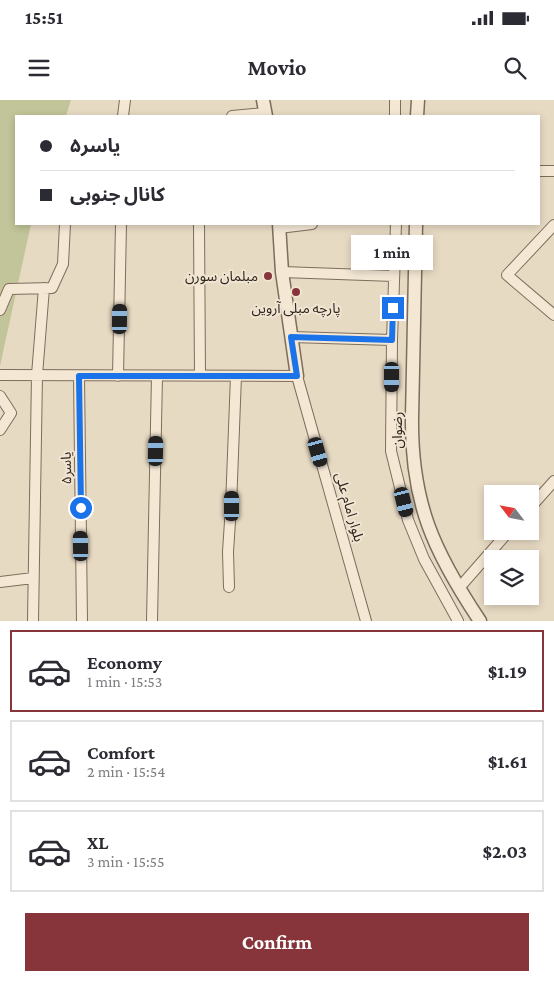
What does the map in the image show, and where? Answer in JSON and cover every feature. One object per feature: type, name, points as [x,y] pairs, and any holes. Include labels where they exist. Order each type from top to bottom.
[{"type":"street","points":[[123,115],[125,100]]},
{"type":"street","points":[[263,100],[266,115]]},
{"type":"street","points":[[395,100],[395,115]]},
{"type":"street","points":[[417,115],[418,100]]},
{"type":"street","points":[[540,171],[554,171]]},
{"type":"street","points":[[0,310],[9,289],[52,288],[63,264],[65,225]]},
{"type":"street","points":[[118,376],[122,225]]},
{"type":"street","points":[[199,225],[200,376]]},
{"type":"street","points":[[279,226],[296,225]]},
{"type":"street","points":[[396,225],[391,451],[408,520],[424,560],[458,621]]},
{"type":"street","name":"رضوان","points":[[416,225],[411,449],[415,478],[421,507],[431,533],[458,588],[480,621]]},
{"type":"street","points":[[554,225],[507,275],[554,316]]},
{"type":"street","name":"بلوار امام علی","points":[[279,226],[282,272],[297,376],[366,621]]},
{"type":"street","points":[[282,272],[394,276]]},
{"type":"street","points":[[33,621],[37,376],[44,288]]},
{"type":"street","points":[[291,337],[392,340]]},
{"type":"street","points":[[0,375],[297,376]]},
{"type":"street","name":"یاسر۵","points":[[79,376],[82,621]]},
{"type":"street","points":[[152,621],[157,376]]},
{"type":"street","points":[[229,587],[228,552],[232,506],[236,376]]},
{"type":"street","points":[[0,396],[11,413],[0,430]]},
{"type":"street","points":[[539,498],[554,481]]},
{"type":"street","points":[[458,588],[501,540]]},
{"type":"street","points":[[0,582],[34,578]]},
{"type":"green space","points":[[0,100],[71,100],[66,115],[15,115],[15,225],[31,225],[0,366]]},
{"type":"place","name":"مبلمان سورن","points":[[268,276]]},
{"type":"place","name":"پارچه مبلی آروین","points":[[296,292]]},
{"type":"route","points":[[81,508],[79,376],[297,376],[291,337],[392,340],[393,308]]}]
